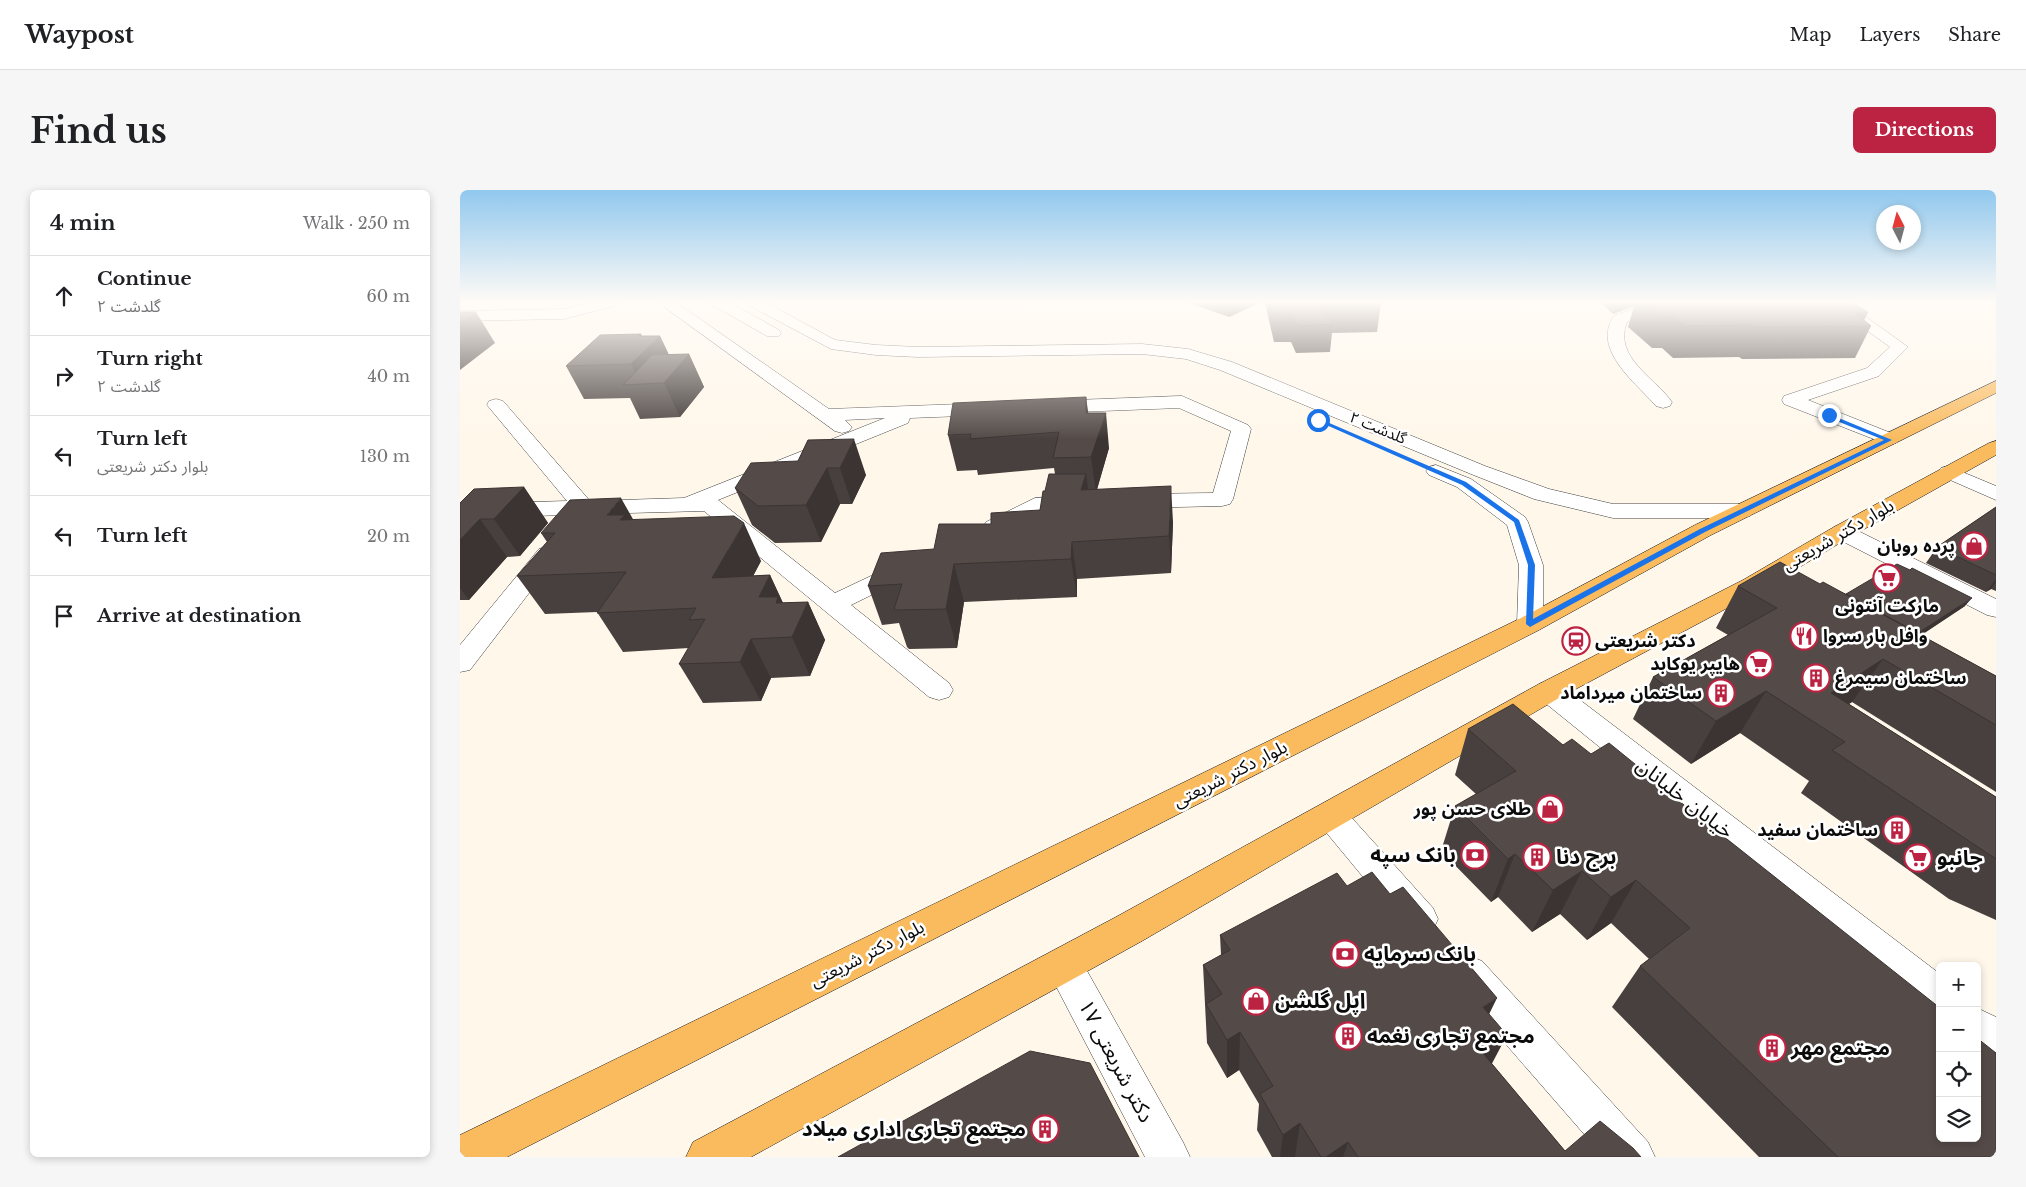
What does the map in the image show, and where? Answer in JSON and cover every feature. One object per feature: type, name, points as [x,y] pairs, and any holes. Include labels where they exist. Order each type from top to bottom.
[{"type":"main road","name":"بلوار دکتر شریعتی","points":[[461,1157],[1530,624],[1742,512],[1996,386]]},
{"type":"main road","name":"بلوار دکتر شریعتی","points":[[708,1157],[1064,965],[1332,816],[1549,691],[1764,592],[1842,532],[1996,447]]},
{"type":"street","points":[[731,348],[854,437]]},
{"type":"street","name":"گلدشت ۲","points":[[862,348],[928,352],[1142,349],[1188,354],[1226,366],[1478,470],[1542,494],[1613,511],[1742,512]]},
{"type":"street","points":[[1618,348],[1627,365],[1663,402]]},
{"type":"street","points":[[1889,440],[1791,400],[1873,372],[1899,348]]},
{"type":"street","name":"گلدشت ۲","points":[[809,354],[859,361],[907,364],[1136,360],[1175,365],[1207,375],[1464,484],[1517,522],[1531,565],[1530,624]]},
{"type":"street","points":[[973,537],[1043,503],[1222,500],[1241,430],[1182,402],[1036,407]]},
{"type":"street","points":[[496,405],[584,508]]},
{"type":"street","points":[[826,415],[1006,408]]},
{"type":"street","points":[[689,504],[919,411]]},
{"type":"street","points":[[1948,472],[1996,494]]},
{"type":"street","points":[[460,511],[708,504],[939,690]]},
{"type":"street","points":[[460,664],[584,508]]},
{"type":"street","points":[[460,522],[493,510]]},
{"type":"street","points":[[1842,532],[1996,609]]},
{"type":"street","points":[[833,604],[920,562]]},
{"type":"street","name":"خیابان خلبانان","points":[[1549,691],[1936,995]]},
{"type":"street","points":[[1332,816],[1446,948],[1633,1157]]},
{"type":"street","name":"۱۷ دکتر شریعتی","points":[[1064,965],[1168,1157]]},
{"type":"street","points":[[1981,1030],[1996,1042]]},
{"type":"building","points":[[586,348],[647,348],[631,364],[566,366]]},
{"type":"building","points":[[689,354],[664,383],[623,385],[652,355]]},
{"type":"building","points":[[1086,397],[1086,413],[1106,413],[1091,457],[1053,458],[1059,432],[970,439],[971,434],[948,435],[953,403]]},
{"type":"building","points":[[854,439],[840,468],[827,468],[806,505],[758,506],[735,488],[751,463],[798,461],[808,440]]},
{"type":"building","points":[[1049,474],[1086,474],[1081,490],[1171,486],[1169,536],[1072,542],[1071,559],[954,564],[946,609],[896,610],[894,609],[902,584],[868,586],[881,553],[934,549],[939,524],[991,524],[991,513],[1040,510],[1043,491],[1045,491]]},
{"type":"building","points":[[524,487],[494,519],[480,519],[460,540],[460,503],[474,489]]},
{"type":"building","points":[[621,498],[607,515],[625,515],[620,520],[734,516],[744,523],[712,578],[770,575],[759,597],[778,597],[776,603],[808,602],[792,637],[751,639],[740,662],[679,664],[705,619],[689,620],[696,608],[597,613],[626,572],[517,576],[555,533],[541,533],[570,500]]},
{"type":"building","points":[[1996,507],[1996,575],[1937,547]]},
{"type":"building","points":[[1780,562],[1820,584],[1823,582],[1996,676],[1996,725],[1883,659],[1831,693],[1996,797],[1996,859],[1832,750],[1845,742],[1766,691],[1716,721],[1653,677],[1777,608],[1738,586]]},
{"type":"building","points":[[1897,564],[1910,570],[1912,568],[1972,598],[1918,633],[1846,594]]},
{"type":"building","points":[[1513,704],[1563,745],[1572,739],[1591,754],[1609,743],[1650,778],[1936,1005],[1936,1142],[1981,1142],[1981,1041],[1996,1053],[1996,1157],[1838,1157],[1640,966],[1690,928],[1636,880],[1611,897],[1582,871],[1553,890],[1515,854],[1508,859],[1455,806],[1516,771],[1468,729]]},
{"type":"building","name":"مجتمع تجاری نغمه","points":[[1372,872],[1390,894],[1403,887],[1497,998],[1483,1007],[1507,1035],[1482,1052],[1565,1151],[1600,1121],[1641,1157],[1358,1157],[1348,1142],[1326,1157],[1321,1157],[1300,1123],[1283,1135],[1260,1094],[1273,1086],[1240,1032],[1227,1040],[1206,1004],[1222,994],[1203,965],[1230,950],[1220,935],[1337,873],[1347,886]]},
{"type":"building","points":[[1030,1051],[1090,1063],[1139,1157],[838,1157]]},
{"type":"place","name":"پرده روبان","points":[[1974,546]]},
{"type":"place","name":"مارکت آنتونی","points":[[1887,578]]},
{"type":"place","name":"وافل بار سروا","points":[[1804,636]]},
{"type":"place","name":"دکتر شریعتی","points":[[1576,641]]},
{"type":"place","name":"هایپر یوکابد","points":[[1759,664]]},
{"type":"place","name":"ساختمان سیمرغ","points":[[1816,678]]},
{"type":"place","name":"ساختمان میرداماد","points":[[1721,693]]},
{"type":"place","name":"طلای حسن پور","points":[[1550,809]]},
{"type":"place","name":"ساختمان سفید","points":[[1897,830]]},
{"type":"place","name":"بانک سپه","points":[[1475,855]]},
{"type":"place","name":"برج دنا","points":[[1537,857]]},
{"type":"place","name":"جانبو","points":[[1918,858]]},
{"type":"place","name":"بانک سرمایه","points":[[1345,954]]},
{"type":"place","name":"اپل گلشن","points":[[1256,1001]]},
{"type":"place","name":"مجتمع تجاری نغمه","points":[[1348,1036]]},
{"type":"place","name":"مجتمع مهر","points":[[1772,1048]]},
{"type":"place","name":"مجتمع تجاری اداری میلاد","points":[[1045,1129]]},
{"type":"route","points":[[1318,420],[1464,484],[1517,522],[1531,565],[1530,624],[1703,530],[1889,440],[1829,415]]}]
